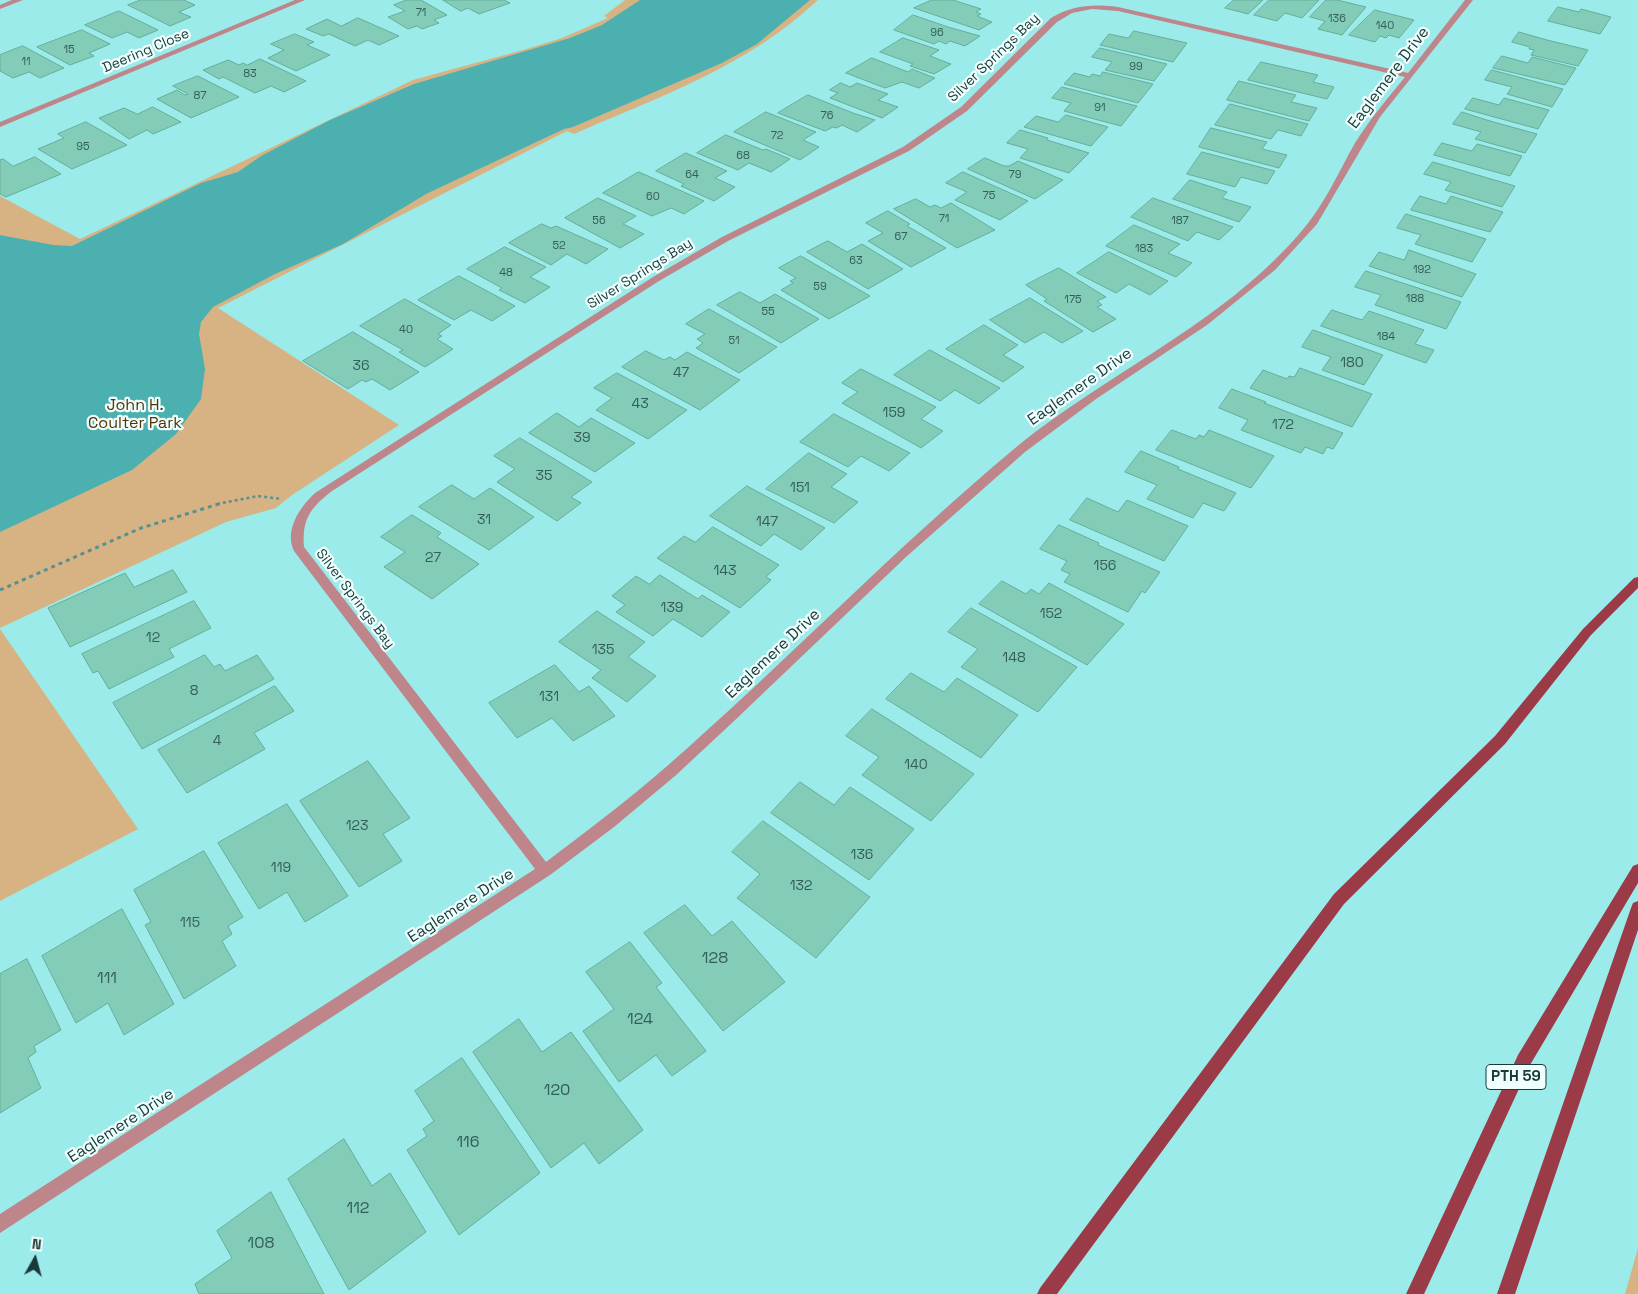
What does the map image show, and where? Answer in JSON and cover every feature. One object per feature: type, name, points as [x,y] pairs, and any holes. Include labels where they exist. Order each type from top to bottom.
[{"type":"main road","points":[[1046,1294],[1339,899],[1500,740],[1587,632],[1638,581]]},
{"type":"main road","name":"PTH 59","points":[[1415,1294],[1524,1060],[1638,870]]},
{"type":"main road","points":[[1506,1294],[1638,908]]},
{"type":"street","points":[[0,7],[20,0]]},
{"type":"street","name":"Deering Close","points":[[0,125],[301,0]]},
{"type":"street","name":"Eaglemere Drive","points":[[0,1224],[545,871],[592,838],[659,783],[963,497],[1024,446],[1081,404],[1239,298],[1303,236],[1332,194],[1376,117],[1469,0]]},
{"type":"street","name":"Silver Springs Bay","points":[[545,871],[298,548],[296,533],[299,519],[306,508],[326,490],[656,279],[725,239],[906,149],[964,109],[1054,20],[1067,11],[1093,6],[1118,9],[1410,76]]},
{"type":"path","points":[[0,590],[154,523],[193,510],[262,496],[278,498],[306,508]]},
{"type":"green space","name":"John H. Coulter Park","points":[[625,0],[818,0],[762,44],[702,78],[574,134],[567,131],[218,308],[399,425],[292,495],[276,508],[226,522],[0,628],[0,196],[80,239],[413,80],[562,38],[608,18],[604,16]]},
{"type":"green space","points":[[0,629],[138,829],[0,901]]},
{"type":"green space","points":[[1638,1248],[1638,1294],[1625,1294]]},
{"type":"water","name":"John H. Coulter Park","points":[[640,0],[810,0],[757,44],[722,63],[573,127],[564,129],[426,194],[343,244],[275,274],[213,307],[201,322],[199,334],[205,369],[201,399],[176,434],[132,470],[0,532],[0,235],[53,245],[72,246],[201,183],[238,172],[261,156],[330,120],[414,84],[570,38],[602,25]]},
{"type":"building","points":[[141,0],[184,0],[195,5],[179,12],[191,17],[170,26],[128,5]]},
{"type":"building","points":[[407,0],[421,0],[447,15],[434,20],[439,23],[422,29],[417,26],[408,29],[388,17],[405,11],[394,5]]},
{"type":"building","points":[[443,0],[504,0],[510,3],[479,14],[468,8],[461,11]]},
{"type":"building","points":[[932,0],[953,0],[981,9],[976,12],[981,14],[977,16],[992,22],[979,30],[914,8]]},
{"type":"building","points":[[1234,0],[1263,0],[1248,14],[1225,8]]},
{"type":"building","points":[[1269,0],[1319,0],[1302,18],[1285,13],[1277,21],[1254,15]]},
{"type":"building","points":[[1326,0],[1337,0],[1366,7],[1342,35],[1318,29],[1325,21],[1310,17]]},
{"type":"building","points":[[1558,7],[1579,12],[1581,9],[1611,17],[1600,34],[1548,21]]},
{"type":"building","points":[[1375,10],[1414,20],[1399,38],[1389,35],[1386,38],[1380,36],[1375,42],[1349,35]]},
{"type":"building","points":[[119,11],[158,30],[139,38],[127,32],[112,38],[85,25]]},
{"type":"building","points":[[913,15],[980,36],[965,46],[950,41],[946,44],[939,41],[934,44],[894,30]]},
{"type":"building","points":[[358,18],[399,36],[379,45],[368,40],[355,46],[329,34],[323,36],[306,29],[327,19],[341,26]]},
{"type":"building","points":[[82,30],[110,44],[89,53],[94,56],[70,65],[37,47]]},
{"type":"building","points":[[1134,31],[1187,43],[1173,62],[1100,45],[1109,34],[1128,38]]},
{"type":"building","points":[[1519,32],[1588,50],[1578,66],[1531,55],[1534,50],[1529,49],[1530,47],[1512,42]]},
{"type":"building","points":[[295,34],[314,42],[307,45],[330,55],[296,71],[268,58],[284,50],[271,44]]},
{"type":"building","points":[[903,38],[939,50],[930,56],[951,64],[934,74],[910,66],[913,64],[880,52]]},
{"type":"building","points":[[23,46],[64,68],[40,78],[29,72],[13,78],[0,71],[0,55]]},
{"type":"building","points":[[1100,48],[1167,64],[1154,81],[1105,70],[1112,62],[1092,57]]},
{"type":"building","points":[[1502,56],[1528,63],[1532,57],[1576,68],[1565,85],[1493,68]]},
{"type":"building","points":[[872,58],[908,72],[912,69],[935,78],[919,88],[902,82],[885,88],[846,73]]},
{"type":"building","points":[[260,59],[306,81],[284,92],[271,86],[255,93],[223,77],[219,79],[203,70],[228,60],[239,65],[243,63],[247,65]]},
{"type":"building","points":[[1261,62],[1318,75],[1313,82],[1334,87],[1327,99],[1248,80]]},
{"type":"building","points":[[1492,70],[1563,89],[1552,107],[1507,94],[1512,87],[1485,80]]},
{"type":"building","points":[[1103,72],[1153,84],[1138,103],[1064,84],[1074,73],[1090,77],[1092,74],[1100,76]]},
{"type":"building","points":[[198,76],[239,97],[191,118],[157,99],[177,90],[185,95],[188,94],[173,86]]},
{"type":"building","points":[[1239,81],[1296,95],[1291,102],[1317,108],[1309,121],[1227,100]]},
{"type":"building","points":[[841,83],[850,87],[857,83],[888,94],[878,100],[898,107],[882,118],[830,98],[838,93],[830,90]]},
{"type":"building","points":[[1062,87],[1137,106],[1121,126],[1064,111],[1071,103],[1052,98]]},
{"type":"building","points":[[808,95],[875,120],[857,132],[842,125],[825,131],[778,113]]},
{"type":"building","points":[[1473,98],[1499,105],[1504,98],[1549,110],[1538,129],[1465,109]]},
{"type":"building","points":[[1230,104],[1308,124],[1301,136],[1278,130],[1271,139],[1215,125]]},
{"type":"building","points":[[153,107],[181,122],[153,134],[147,130],[129,139],[99,118],[124,108],[137,114]]},
{"type":"building","points":[[766,112],[816,132],[803,140],[819,147],[800,160],[734,132]]},
{"type":"building","points":[[1462,112],[1537,134],[1525,153],[1475,139],[1481,132],[1453,124]]},
{"type":"building","points":[[1066,115],[1108,127],[1091,146],[1024,127],[1036,116],[1058,122]]},
{"type":"building","points":[[86,122],[127,145],[72,169],[38,149],[64,138],[58,134]]},
{"type":"building","points":[[1211,128],[1267,142],[1262,149],[1287,155],[1279,168],[1199,147]]},
{"type":"building","points":[[1020,130],[1089,153],[1069,173],[1020,158],[1028,149],[1007,143]]},
{"type":"building","points":[[726,135],[790,159],[771,172],[749,163],[738,170],[697,153]]},
{"type":"building","points":[[1442,143],[1472,151],[1477,144],[1522,156],[1510,176],[1434,155]]},
{"type":"building","points":[[1202,152],[1275,171],[1267,184],[1241,177],[1235,187],[1187,174]]},
{"type":"building","points":[[686,153],[727,171],[715,178],[735,187],[714,201],[681,186],[684,184],[656,171]]},
{"type":"building","points":[[35,157],[61,174],[6,197],[0,194],[0,160],[3,159],[13,166]]},
{"type":"building","points":[[985,158],[1004,166],[1009,166],[1018,161],[1063,180],[1035,199],[968,169]]},
{"type":"building","points":[[1433,162],[1515,186],[1502,207],[1445,190],[1451,182],[1424,174]]},
{"type":"building","points":[[639,172],[704,201],[684,214],[671,208],[652,216],[603,193]]},
{"type":"building","points":[[963,172],[1028,201],[1000,220],[955,200],[967,192],[946,183]]},
{"type":"building","points":[[1190,180],[1227,192],[1222,198],[1251,207],[1239,222],[1173,199]]},
{"type":"building","points":[[1420,196],[1446,204],[1451,196],[1503,212],[1490,232],[1411,210]]},
{"type":"building","points":[[598,198],[636,216],[623,224],[644,234],[620,248],[565,218]]},
{"type":"building","points":[[1153,198],[1233,227],[1219,240],[1197,232],[1188,241],[1131,217]]},
{"type":"building","points":[[916,199],[930,207],[935,205],[941,208],[951,203],[995,230],[957,248],[894,209]]},
{"type":"building","points":[[888,211],[910,224],[907,226],[946,248],[911,267],[868,241],[883,233],[866,223]]},
{"type":"building","points":[[1406,214],[1486,239],[1472,262],[1415,244],[1421,235],[1397,228]]},
{"type":"building","points":[[542,224],[551,228],[556,226],[608,249],[586,264],[567,254],[551,265],[509,243]]},
{"type":"building","points":[[1134,225],[1180,244],[1168,253],[1192,263],[1176,277],[1106,246]]},
{"type":"building","points":[[828,241],[847,252],[862,244],[903,269],[868,289],[807,252]]},
{"type":"building","points":[[505,247],[546,267],[530,277],[550,287],[525,303],[499,290],[502,288],[467,269]]},
{"type":"building","points":[[1409,250],[1476,274],[1462,297],[1369,266],[1379,252],[1404,260]]},
{"type":"building","points":[[1109,252],[1168,281],[1150,295],[1129,284],[1116,293],[1077,273]]},
{"type":"building","points":[[801,256],[870,296],[829,319],[781,290],[793,283],[790,281],[796,278],[779,268]]},
{"type":"building","points":[[1059,268],[1106,297],[1097,301],[1102,305],[1097,307],[1116,319],[1093,332],[1044,301],[1047,299],[1026,285]]},
{"type":"building","points":[[1366,271],[1461,302],[1446,329],[1375,305],[1381,295],[1355,287]]},
{"type":"building","points":[[459,276],[515,306],[492,321],[471,310],[454,320],[418,300]]},
{"type":"building","points":[[740,292],[760,303],[775,294],[819,319],[781,343],[717,305]]},
{"type":"building","points":[[1030,298],[1083,331],[1062,343],[1044,332],[1025,343],[990,320]]},
{"type":"building","points":[[405,299],[451,325],[438,334],[442,336],[437,339],[453,349],[425,367],[399,352],[403,350],[360,326]]},
{"type":"building","points":[[709,309],[777,347],[739,373],[696,348],[703,343],[697,339],[705,334],[686,324]]},
{"type":"building","points":[[1332,310],[1362,320],[1369,311],[1424,330],[1415,344],[1434,350],[1426,363],[1321,326]]},
{"type":"building","points":[[984,325],[1018,345],[1003,355],[1024,367],[1003,382],[946,349]]},
{"type":"building","points":[[1313,330],[1383,355],[1364,385],[1322,370],[1331,357],[1302,347]]},
{"type":"building","points":[[353,332],[419,372],[390,390],[372,379],[366,382],[362,380],[348,389],[303,361]]},
{"type":"building","points":[[930,350],[1000,388],[979,404],[955,390],[940,401],[894,375]]},
{"type":"building","points":[[646,351],[664,360],[670,357],[675,360],[687,352],[740,380],[700,410],[622,367]]},
{"type":"building","points":[[1300,368],[1372,394],[1352,427],[1250,388],[1263,370],[1287,379],[1289,376],[1294,377]]},
{"type":"building","points":[[861,369],[936,407],[921,419],[943,431],[921,448],[842,403],[858,392],[842,383]]},
{"type":"building","points":[[617,373],[687,410],[648,439],[596,410],[612,398],[594,388]]},
{"type":"building","points":[[1232,389],[1343,433],[1333,449],[1327,447],[1323,454],[1305,447],[1301,453],[1241,430],[1248,420],[1219,408]]},
{"type":"building","points":[[557,413],[579,427],[591,418],[635,443],[595,472],[529,433]]},
{"type":"building","points":[[834,414],[910,453],[889,471],[861,456],[848,467],[800,442]]},
{"type":"building","points":[[1172,430],[1196,439],[1199,435],[1204,437],[1209,430],[1274,456],[1251,488],[1156,450]]},
{"type":"building","points":[[520,438],[592,482],[571,497],[581,503],[557,521],[497,482],[515,469],[494,456]]},
{"type":"building","points":[[1141,451],[1179,467],[1178,469],[1236,493],[1224,511],[1203,503],[1193,518],[1147,499],[1157,485],[1125,472]]},
{"type":"building","points":[[809,453],[847,474],[831,487],[858,502],[834,523],[766,489]]},
{"type":"building","points":[[452,485],[474,499],[490,488],[534,517],[489,550],[419,507]]},
{"type":"building","points":[[747,486],[825,528],[801,550],[774,534],[761,546],[710,516]]},
{"type":"building","points":[[1087,498],[1118,512],[1127,500],[1188,526],[1164,561],[1070,520]]},
{"type":"building","points":[[412,515],[441,533],[437,537],[479,564],[432,599],[384,567],[405,552],[381,537]]},
{"type":"building","points":[[1059,525],[1099,543],[1098,545],[1160,572],[1145,593],[1142,591],[1128,612],[1064,582],[1070,574],[1061,570],[1067,561],[1040,549]]},
{"type":"building","points":[[713,527],[779,565],[766,577],[771,580],[740,608],[657,558],[684,536],[695,542]]},
{"type":"building","points":[[173,570],[187,592],[70,647],[48,608],[125,573],[134,587]]},
{"type":"building","points":[[660,575],[698,599],[702,595],[730,612],[702,637],[673,619],[653,636],[616,612],[625,605],[612,596],[636,576],[649,584]]},
{"type":"building","points":[[1002,581],[1026,594],[1031,589],[1039,594],[1049,583],[1124,624],[1087,665],[979,604]]},
{"type":"building","points":[[194,601],[211,628],[169,649],[174,657],[109,689],[98,671],[93,673],[82,654]]},
{"type":"building","points":[[971,608],[1077,667],[1038,712],[961,667],[978,649],[948,632]]},
{"type":"building","points":[[597,611],[645,642],[628,657],[656,676],[627,702],[592,678],[601,670],[559,642]]},
{"type":"building","points":[[205,655],[214,667],[220,664],[225,671],[257,655],[274,679],[142,749],[113,703]]},
{"type":"building","points":[[555,665],[579,692],[589,686],[615,716],[573,741],[552,718],[517,738],[489,703]]},
{"type":"building","points":[[911,673],[944,692],[957,678],[1018,715],[981,758],[886,699]]},
{"type":"building","points":[[275,686],[294,711],[254,733],[265,749],[187,793],[158,750]]},
{"type":"building","points":[[872,709],[974,774],[931,821],[862,775],[879,757],[846,736]]},
{"type":"building","points":[[368,761],[410,818],[383,834],[402,861],[359,887],[300,801]]},
{"type":"building","points":[[800,782],[834,805],[850,787],[914,829],[869,880],[771,813]]},
{"type":"building","points":[[287,804],[348,896],[305,922],[287,892],[259,909],[218,843]]},
{"type":"building","points":[[763,821],[870,897],[816,958],[737,898],[760,874],[732,852]]},
{"type":"building","points":[[204,851],[243,917],[228,926],[232,934],[222,941],[236,966],[184,999],[145,925],[151,922],[134,890]]},
{"type":"building","points":[[685,905],[712,936],[732,921],[785,982],[723,1031],[644,933]]},
{"type":"building","points":[[122,909],[174,1004],[124,1035],[108,1003],[76,1023],[42,956]]},
{"type":"building","points":[[630,942],[662,983],[656,987],[706,1051],[672,1076],[656,1055],[619,1082],[583,1031],[614,1009],[586,972]]},
{"type":"building","points":[[27,959],[61,1030],[34,1046],[36,1052],[28,1058],[41,1088],[0,1113],[0,974]]},
{"type":"building","points":[[519,1019],[542,1052],[571,1032],[643,1130],[599,1164],[584,1143],[551,1168],[473,1052]]},
{"type":"building","points":[[462,1058],[540,1173],[459,1235],[407,1150],[427,1136],[423,1129],[434,1121],[415,1091]]},
{"type":"building","points":[[344,1139],[372,1186],[390,1173],[426,1232],[349,1290],[288,1179]]},
{"type":"building","points":[[271,1192],[324,1294],[199,1294],[195,1284],[232,1258],[217,1231]]}]
